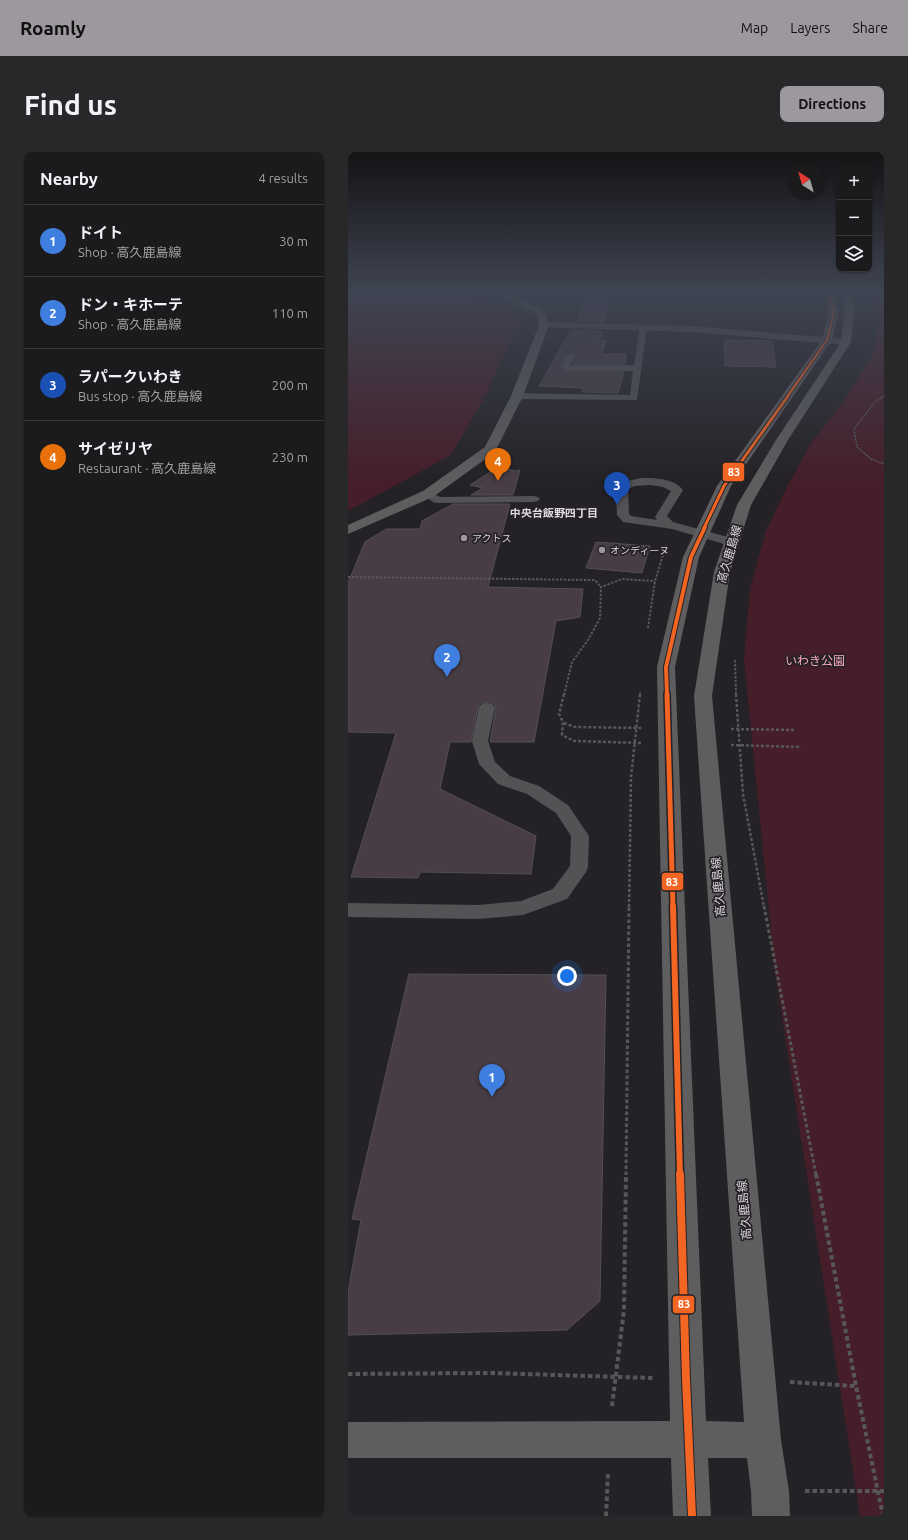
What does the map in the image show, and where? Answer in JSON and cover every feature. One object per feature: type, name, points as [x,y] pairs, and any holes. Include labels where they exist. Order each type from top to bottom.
[{"type":"main road","points":[[348,530],[428,494],[490,449],[517,396],[532,356]]},
{"type":"main road","name":"高久鹿島線","points":[[692,1516],[686,1379],[666,666],[692,557],[724,486],[825,356]]},
{"type":"main road","name":"高久鹿島線","points":[[771,1516],[770,1491],[763,1440],[702,696],[722,572],[744,505],[782,440],[828,356]]},
{"type":"main road","points":[[348,1440],[763,1440]]},
{"type":"lane","points":[[571,356],[565,368],[638,368]]},
{"type":"lane","points":[[517,396],[634,398],[640,356]]},
{"type":"lane","points":[[669,525],[661,517],[677,490],[675,487],[664,483],[642,482],[630,484],[622,488],[623,515],[627,519],[669,525],[731,542]]},
{"type":"lane","points":[[428,494],[437,500],[534,499]]},
{"type":"lane","points":[[348,910],[478,912],[523,908],[560,894],[579,867],[580,836],[562,809],[533,790],[504,780],[487,764],[480,741],[487,707]]},
{"type":"path","points":[[884,396],[875,402],[854,429],[857,447],[871,459],[884,464]]},
{"type":"path","points":[[348,577],[595,580],[601,587],[600,618],[588,640],[572,662],[559,714],[564,722],[575,727],[593,727]]},
{"type":"path","points":[[601,587],[622,579],[655,581]]},
{"type":"path","points":[[735,657],[736,703],[743,794],[856,1386],[882,1492],[883,1516]]},
{"type":"path","points":[[564,722],[562,735],[574,741],[590,741]]},
{"type":"path","points":[[755,730],[796,730]]},
{"type":"path","points":[[757,746],[801,747]]},
{"type":"path","points":[[348,1374],[491,1373],[686,1379]]},
{"type":"path","points":[[758,1380],[856,1386]]},
{"type":"path","points":[[770,1491],[882,1492]]},
{"type":"green space","points":[[348,356],[503,356],[486,395],[451,455],[348,511]]},
{"type":"green space","name":"いわき公園","points":[[871,356],[884,356],[884,1516],[860,1516],[775,971],[744,659],[750,588],[766,531],[789,483],[811,443],[841,405]]},
{"type":"building","points":[[556,356],[565,356],[560,369],[565,372],[624,372],[618,393],[582,392],[583,388],[539,386]]},
{"type":"building","points":[[576,356],[626,356],[625,364],[573,364]]},
{"type":"building","points":[[725,356],[774,356],[776,367],[725,366]]},
{"type":"building","points":[[498,467],[516,471],[520,470],[513,495],[471,495],[483,488],[470,485]]},
{"type":"building","points":[[453,504],[510,504],[488,587],[583,589],[580,617],[556,621],[534,742],[490,742],[496,707],[493,703],[488,701],[481,703],[478,707],[471,742],[450,742],[440,789],[536,836],[531,874],[420,872],[418,878],[351,877],[396,733],[348,732],[348,583],[365,542],[386,529],[420,529],[422,521]]},
{"type":"building","points":[[596,542],[650,546],[642,573],[586,568]]},
{"type":"building","points":[[409,974],[606,975],[600,1301],[567,1330],[348,1335],[348,1292],[361,1220],[352,1219]]},
{"type":"transit line","name":"83","points":[[692,1516],[686,1379],[666,667],[691,557],[724,486],[816,356]]},
{"type":"place","name":"サイゼリヤ","points":[[498,481]]},
{"type":"place","name":"ラパークいわき","points":[[617,505]]},
{"type":"place","name":"アクトス","points":[[464,538]]},
{"type":"place","name":"オンディーヌ","points":[[602,550]]},
{"type":"place","name":"ドン・キホーテ","points":[[447,677]]},
{"type":"place","name":"ドイト","points":[[492,1097]]},
{"type":"district","name":"中央台飯野四丁目","points":[[554,513]]}]
